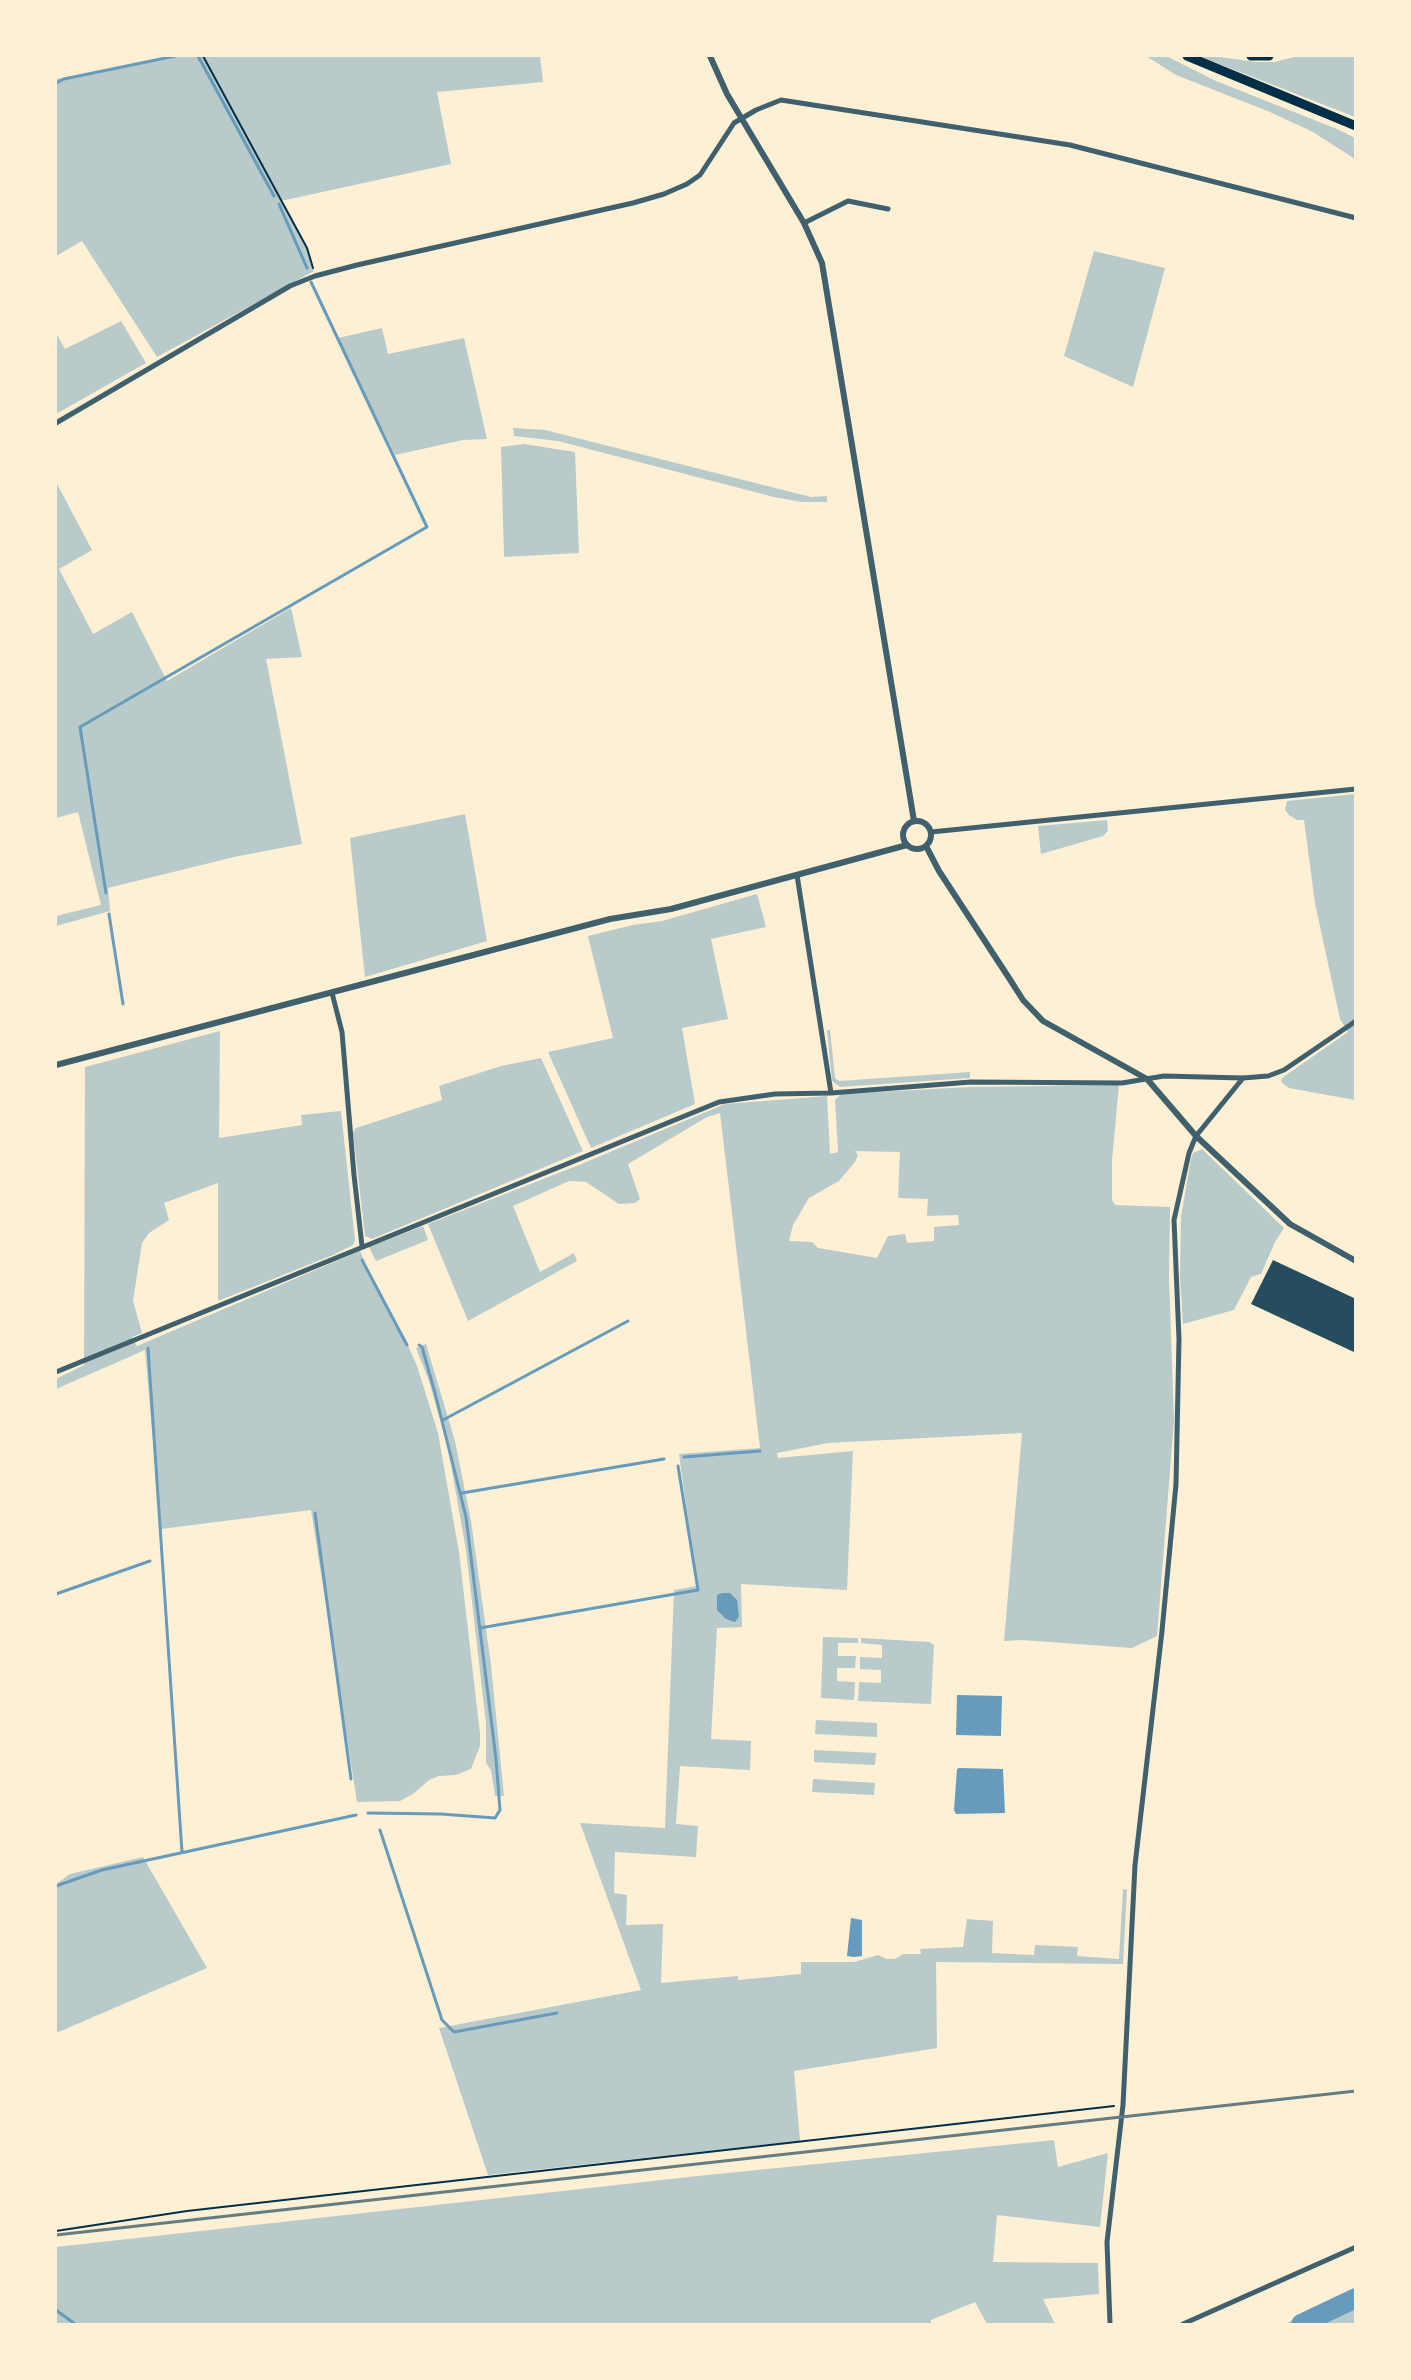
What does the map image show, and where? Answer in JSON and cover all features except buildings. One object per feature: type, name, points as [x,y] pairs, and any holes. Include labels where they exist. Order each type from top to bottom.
[{"type":"highway","points":[[1187,56],[1356,126]]},
{"type":"highway","points":[[1251,56],[1269,56]]},
{"type":"street","points":[[710,56],[727,94],[804,222],[822,263],[914,821]]},
{"type":"street","points":[[56,423],[290,286],[314,276],[633,203],[687,184],[700,175],[734,123],[781,100],[1070,145],[1356,218]]},
{"type":"street","points":[[804,222],[848,201],[888,209]]},
{"type":"street","points":[[931,832],[1356,789]]},
{"type":"street","points":[[56,1065],[610,919],[671,909],[906,845],[916,849],[926,846],[931,839],[931,832],[925,823],[914,821],[908,824],[903,831],[903,840],[906,845]]},
{"type":"street","points":[[926,846],[939,871],[1031,1010],[1042,1021],[1147,1079],[1196,1136],[1290,1224],[1356,1261]]},
{"type":"street","points":[[797,875],[831,1093]]},
{"type":"street","points":[[332,993],[342,1032],[354,1175],[363,1246]]},
{"type":"street","points":[[56,1372],[719,1102],[775,1094],[831,1093],[971,1082],[1122,1083],[1164,1076],[1243,1078],[1268,1076],[1284,1070],[1356,1021]]},
{"type":"street","points":[[1110,2325],[1107,2242],[1123,2104],[1135,1865],[1162,1631],[1176,1484],[1179,1339],[1174,1220],[1189,1153],[1196,1136],[1243,1078]]},
{"type":"street","points":[[1183,2325],[1356,2247]]},
{"type":"path","points":[[203,56],[307,248],[314,276]]},
{"type":"path","points":[[56,2231],[187,2211],[1123,2104]]},
{"type":"shaded area","points":[[174,56],[540,56],[543,82],[437,92],[451,164],[281,201],[307,248],[314,271],[157,357],[82,241],[56,256],[56,79]]},
{"type":"shaded area","points":[[1146,56],[1166,56],[1216,81],[1337,129],[1355,138],[1355,159],[1313,132],[1270,112],[1176,75]]},
{"type":"shaded area","points":[[1199,56],[1274,62],[1298,56],[1355,56],[1355,117]]},
{"type":"shaded area","points":[[1094,251],[1165,268],[1133,387],[1064,356]]},
{"type":"shaded area","points":[[121,321],[146,363],[56,414],[56,333],[65,349]]},
{"type":"shaded area","points":[[382,328],[388,354],[464,338],[487,439],[463,440],[395,455],[338,338]]},
{"type":"shaded area","points":[[513,428],[545,430],[811,497],[827,496],[827,502],[802,502],[774,497],[558,441],[514,436]]},
{"type":"shaded area","points":[[524,444],[575,452],[579,553],[504,557],[501,447]]},
{"type":"shaded area","points":[[56,482],[92,550],[59,569],[93,634],[132,612],[167,681],[291,608],[302,657],[266,659],[302,844],[234,857],[108,888],[110,911],[56,926],[56,916],[101,905],[78,812],[56,818]]},
{"type":"shaded area","points":[[1355,794],[1355,1100],[1289,1088],[1281,1082],[1282,1078],[1348,1032],[1340,1019],[1315,903],[1304,820],[1297,820],[1289,815],[1285,810],[1287,801]]},
{"type":"shaded area","points":[[465,814],[487,941],[365,977],[350,838]]},
{"type":"shaded area","points":[[1107,820],[1108,831],[1103,836],[1041,854],[1038,826]]},
{"type":"shaded area","points":[[757,894],[766,927],[711,939],[728,1019],[682,1028],[695,1104],[591,1148],[548,1052],[613,1038],[588,936],[633,925],[662,921]]},
{"type":"shaded area","points":[[827,1030],[830,1030],[835,1078],[839,1081],[970,1072],[970,1078],[840,1087],[832,1081]]},
{"type":"shaded area","points":[[220,1031],[219,1138],[302,1125],[301,1115],[341,1111],[355,1240],[353,1245],[333,1255],[218,1301],[218,1183],[164,1203],[169,1220],[149,1233],[142,1243],[133,1301],[142,1333],[132,1337],[137,1346],[360,1251],[380,1296],[407,1343],[417,1366],[438,1433],[459,1552],[480,1734],[480,1746],[471,1769],[456,1775],[439,1776],[429,1780],[413,1794],[400,1801],[357,1802],[311,1510],[161,1529],[145,1350],[56,1389],[56,1379],[84,1365],[85,1067]]},
{"type":"shaded area","points":[[541,1058],[583,1151],[372,1239],[365,1236],[353,1132],[356,1128],[442,1100],[439,1086],[501,1066]]},
{"type":"shaded area","points":[[1119,1085],[1112,1160],[1112,1200],[1115,1205],[1170,1207],[1169,1276],[1174,1420],[1157,1636],[1132,1648],[1022,1640],[1004,1641],[1022,1433],[828,1443],[777,1453],[778,1458],[853,1451],[847,1590],[741,1584],[742,1627],[717,1628],[711,1739],[751,1741],[750,1770],[680,1766],[676,1824],[698,1826],[696,1857],[615,1852],[614,1893],[627,1895],[626,1925],[663,1924],[661,1983],[738,1976],[738,1980],[801,1974],[801,1962],[854,1962],[878,1955],[887,1959],[895,1959],[903,1954],[921,1954],[920,1949],[963,1947],[967,1919],[993,1921],[992,1953],[1034,1955],[1035,1945],[1078,1947],[1077,1956],[1119,1959],[1123,1889],[1127,1890],[1123,1964],[936,1962],[937,2048],[794,2071],[800,2141],[488,2175],[439,2028],[641,1990],[580,1823],[665,1828],[674,1590],[697,1586],[679,1454],[760,1448],[720,1113],[707,1117],[628,1164],[640,1199],[635,1203],[619,1204],[586,1182],[569,1181],[513,1206],[540,1272],[574,1253],[577,1261],[468,1321],[428,1224],[579,1165],[725,1104],[827,1096],[830,1154],[838,1152],[835,1100],[841,1094],[970,1087]],"holes":[[[855,1151],[900,1152],[898,1198],[928,1199],[927,1216],[958,1215],[959,1225],[934,1227],[934,1241],[907,1243],[905,1234],[888,1236],[877,1258],[818,1248],[812,1242],[789,1241],[793,1225],[809,1198],[839,1181],[855,1162],[858,1155]]]},
{"type":"shaded area","points":[[1202,1149],[1284,1228],[1261,1274],[1251,1277],[1234,1310],[1183,1324],[1180,1278],[1181,1216],[1191,1159],[1193,1153]]},
{"type":"shaded area","points":[[423,1226],[428,1240],[376,1261],[369,1247]]},
{"type":"shaded area","points":[[426,1344],[455,1441],[471,1521],[491,1665],[504,1796],[495,1796],[491,1770],[486,1763],[486,1723],[466,1550],[448,1448],[429,1381],[416,1348]]},
{"type":"shaded area","points":[[823,1637],[858,1638],[858,1643],[838,1643],[838,1656],[856,1656],[855,1668],[837,1668],[837,1681],[855,1682],[854,1700],[821,1698]]},
{"type":"shaded area","points":[[861,1638],[929,1642],[934,1645],[931,1704],[858,1701],[859,1682],[881,1683],[881,1670],[860,1669],[860,1657],[882,1658],[882,1645],[861,1643]]},
{"type":"shaded area","points":[[816,1720],[877,1723],[877,1737],[815,1734]]},
{"type":"shaded area","points":[[814,1750],[876,1753],[875,1765],[814,1762]]},
{"type":"shaded area","points":[[813,1779],[875,1783],[874,1795],[812,1792]]},
{"type":"shaded area","points":[[143,1857],[207,1968],[56,2033],[56,1884],[70,1874]]},
{"type":"shaded area","points":[[1054,2140],[1058,2167],[1108,2153],[1100,2227],[997,2215],[993,2262],[1098,2263],[1099,2294],[1043,2299],[1055,2324],[987,2324],[975,2302],[931,2320],[931,2324],[56,2324],[56,2247],[698,2176]]},
{"type":"shaded area","points":[[1355,2292],[1355,2324],[1284,2324],[1335,2302]]},
{"type":"water","points":[[730,1593],[737,1600],[739,1616],[735,1622],[726,1619],[717,1610],[717,1595]]},
{"type":"water","points":[[957,1695],[1002,1696],[1001,1736],[956,1735]]},
{"type":"water","points":[[957,1769],[1003,1769],[1005,1813],[956,1814],[954,1810]]},
{"type":"water","points":[[851,1918],[862,1920],[862,1956],[847,1956]]},
{"type":"waterway","points":[[56,83],[64,79],[175,56]]},
{"type":"waterway","points":[[198,56],[274,196]]},
{"type":"waterway","points":[[279,204],[307,268]]},
{"type":"waterway","points":[[106,893],[80,727],[427,527],[311,282]]},
{"type":"waterway","points":[[109,914],[123,1004]]},
{"type":"waterway","points":[[362,1260],[407,1345]]},
{"type":"waterway","points":[[443,1420],[628,1321]]},
{"type":"waterway","points":[[368,1813],[441,1814],[495,1818],[500,1810],[496,1759],[466,1517],[435,1393],[422,1347],[419,1345]]},
{"type":"waterway","points":[[148,1348],[182,1852]]},
{"type":"waterway","points":[[684,1457],[760,1451]]},
{"type":"waterway","points":[[462,1493],[664,1459]]},
{"type":"waterway","points":[[480,1628],[698,1590],[678,1466]]},
{"type":"waterway","points":[[315,1513],[351,1779]]},
{"type":"waterway","points":[[56,1594],[150,1561]]},
{"type":"waterway","points":[[56,1886],[102,1870],[356,1815]]},
{"type":"waterway","points":[[380,1830],[442,2020],[454,2032],[557,2013]]},
{"type":"waterway","points":[[1301,2324],[1356,2298]]},
{"type":"waterway","points":[[56,2310],[75,2324]]},
{"type":"railway","points":[[56,2235],[1356,2091]]}]
